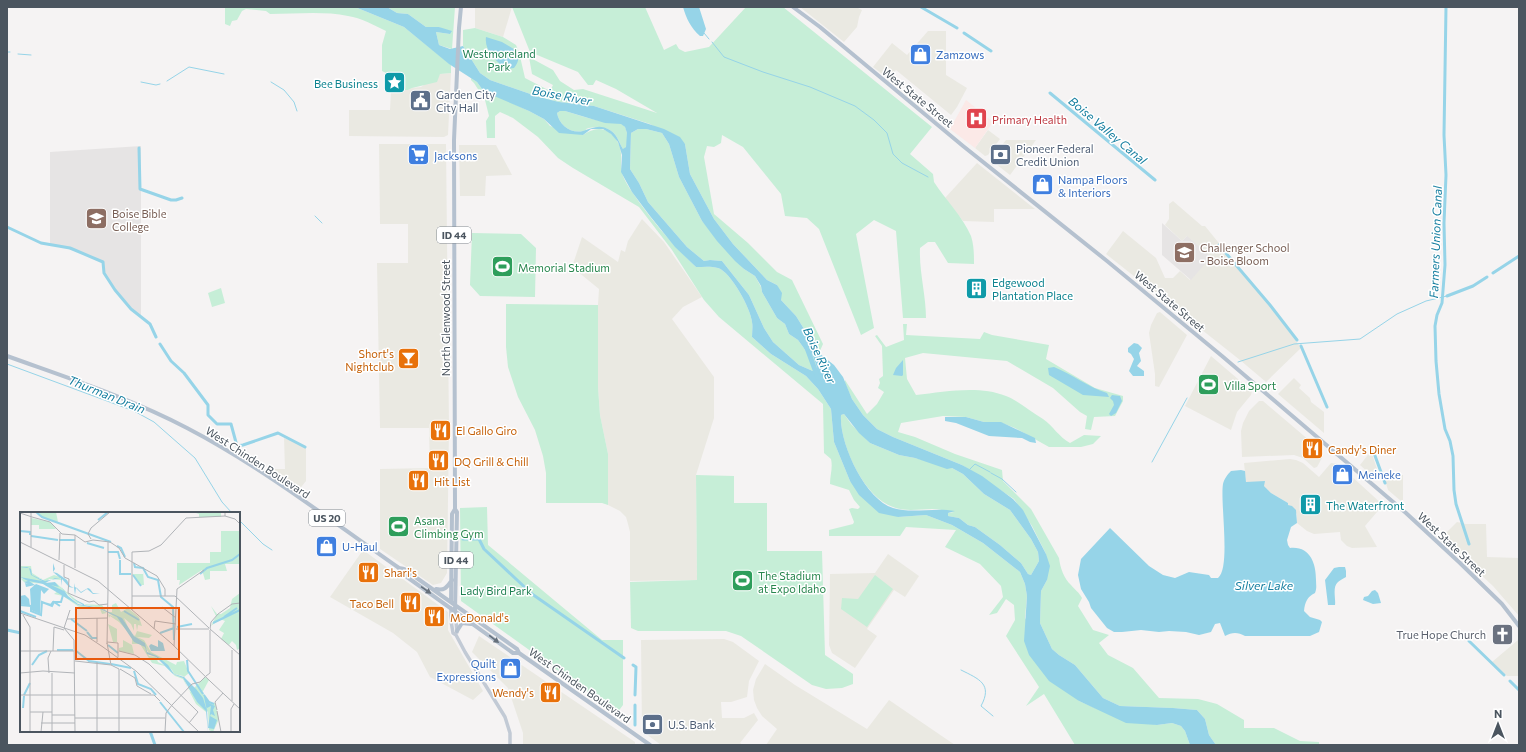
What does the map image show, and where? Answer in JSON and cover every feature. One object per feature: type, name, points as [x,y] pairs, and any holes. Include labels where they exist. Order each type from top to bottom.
[{"type":"main road","name":"North Glenwood Street","points":[[457,633],[453,633],[452,628],[451,601],[452,514],[454,509],[454,174],[456,71],[458,28],[461,7]]},
{"type":"main road","name":"West State Street","points":[[793,7],[823,30],[975,156],[1107,260],[1222,356],[1406,513],[1502,604],[1519,626]]},
{"type":"main road","name":"West Chinden Boulevard","points":[[7,356],[142,407],[208,439],[262,472],[399,568],[404,569],[456,604],[517,649],[519,653],[650,745]]},
{"type":"main road","name":"North Glenwood Street","points":[[454,509],[457,512],[455,611],[457,633],[465,652],[505,717],[510,733],[510,745]]},
{"type":"main road","name":"West Chinden Boulevard","points":[[399,568],[400,572],[513,653],[519,653]]},
{"type":"main road","points":[[434,589],[445,589],[452,579]]},
{"type":"main road","points":[[457,633],[462,623],[475,625]]},
{"type":"shaded area","points":[[475,7],[512,7],[503,37],[475,28]]},
{"type":"shaded area","points":[[800,7],[856,7],[862,10],[857,27],[844,42]]},
{"type":"shaded area","points":[[928,31],[946,31],[946,75],[967,88],[951,115],[896,70],[889,79],[873,67],[892,43],[907,55]]},
{"type":"shaded area","points":[[451,73],[448,135],[444,137],[349,136],[349,110],[390,110],[391,92],[389,82],[404,90],[408,90],[421,87],[440,74]]},
{"type":"shaded area","points":[[966,100],[993,122],[975,148],[950,129]]},
{"type":"shaded area","points":[[988,130],[1000,139],[988,155],[985,156],[975,148]]},
{"type":"shaded area","points":[[1006,140],[1036,140],[1010,175],[992,161],[992,158]]},
{"type":"shaded area","points":[[379,144],[446,144],[449,427],[447,573],[441,583],[433,585],[380,549],[380,469],[430,468],[429,428],[380,428],[377,263],[408,263],[408,224],[380,224]]},
{"type":"shaded area","points":[[459,145],[496,145],[512,175],[486,176],[485,196],[460,196]]},
{"type":"shaded area","name":"Boise Bible College","points":[[141,146],[141,317],[122,299],[105,274],[104,263],[83,253],[50,244],[50,152]]},
{"type":"shaded area","points":[[977,163],[1035,209],[994,209],[994,222],[963,221],[945,198]]},
{"type":"shaded area","points":[[1173,201],[1202,226],[1205,226],[1271,307],[1301,348],[1266,382],[1106,254],[1123,231],[1156,258],[1165,278],[1173,278],[1180,271],[1190,280],[1187,236],[1182,241],[1165,225],[1169,219],[1169,204]]},
{"type":"shaded area","points":[[642,219],[664,242],[702,297],[683,307],[672,319],[714,377],[714,418],[696,475],[697,580],[630,581],[630,532],[626,517],[620,511],[608,505],[608,454],[600,415],[598,387],[599,289],[572,267],[582,237],[618,262],[621,250],[625,252],[628,241]]},
{"type":"shaded area","name":"Challenger School - Boise Bloom","points":[[1162,223],[1182,241],[1187,236],[1211,257],[1191,280],[1162,255]]},
{"type":"shaded area","points":[[1160,312],[1187,335],[1159,387],[1155,386],[1155,374],[1149,333],[1157,313]]},
{"type":"shaded area","points":[[1211,356],[1252,391],[1251,395],[1237,412],[1231,430],[1185,406]]},
{"type":"shaded area","points":[[1294,378],[1301,385],[1299,388],[1310,398],[1311,402],[1324,412],[1324,433],[1278,394]]},
{"type":"shaded area","points":[[1259,401],[1263,401],[1323,452],[1323,456],[1317,467],[1314,468],[1303,458],[1294,455],[1242,457],[1241,431],[1243,423],[1249,411]]},
{"type":"shaded area","points":[[284,438],[306,446],[306,481],[298,491],[266,469],[285,469]]},
{"type":"shaded area","points":[[1371,451],[1377,469],[1371,475],[1360,465]]},
{"type":"shaded area","points":[[1290,459],[1303,463],[1319,477],[1331,463],[1338,464],[1383,505],[1365,526],[1377,547],[1352,548],[1347,546],[1341,540],[1340,532],[1314,534],[1307,531],[1297,523],[1297,514],[1288,505],[1288,503],[1271,493],[1264,486],[1246,482],[1244,463]]},
{"type":"shaded area","points":[[1383,474],[1403,475],[1403,500],[1401,501],[1388,490]]},
{"type":"shaded area","points":[[1457,522],[1466,524],[1486,524],[1487,557],[1519,558],[1519,616],[1493,586],[1441,538]]},
{"type":"shaded area","points":[[363,550],[448,612],[448,630],[483,691],[473,700],[430,677],[417,652],[393,633],[330,597]]},
{"type":"shaded area","points":[[888,554],[919,576],[905,597],[894,590],[867,629],[877,636],[855,668],[832,653],[829,645],[830,574],[875,573]]},
{"type":"shaded area","points":[[479,636],[635,742],[635,745],[523,745],[523,733],[508,688],[472,652]]},
{"type":"shaded area","points":[[724,639],[733,642],[759,661],[749,681],[747,697],[731,702],[721,702],[722,718],[744,718],[754,713],[758,720],[740,743],[743,745],[661,745],[642,731],[641,640]]},
{"type":"shaded area","points":[[1518,640],[1519,676],[1507,676],[1492,662]]},
{"type":"shaded area","points":[[765,664],[795,685],[867,729],[889,700],[955,745],[766,745],[777,729],[762,716],[757,708],[753,690],[756,679]]},
{"type":"green space","points":[[225,7],[355,7],[404,27],[451,65],[451,73],[440,74],[437,82],[404,90],[389,82],[390,78],[388,74],[382,71],[382,45],[386,31],[372,24],[358,18],[339,14],[270,14],[266,11],[246,9],[242,11],[237,20],[232,21],[230,26],[225,24]]},
{"type":"green space","points":[[387,7],[455,7],[452,49],[439,45],[436,32],[450,34],[439,27],[426,27],[408,14],[397,13]]},
{"type":"green space","name":"Westmoreland Park","points":[[512,7],[645,7],[664,50],[676,44],[679,49],[685,52],[709,47],[746,7],[783,7],[932,127],[910,154],[933,174],[934,182],[968,229],[973,243],[974,264],[948,263],[935,242],[928,242],[920,248],[926,318],[903,318],[896,231],[874,220],[856,234],[874,328],[861,335],[819,229],[807,218],[785,216],[781,194],[743,147],[722,135],[721,143],[714,147],[707,146],[704,157],[714,214],[748,243],[777,272],[792,280],[823,344],[819,353],[796,316],[781,300],[777,285],[767,280],[733,244],[714,219],[690,174],[685,144],[650,124],[594,106],[559,102],[539,97],[490,80],[480,73],[463,46],[463,30],[475,28],[503,37],[516,45],[525,78],[550,91],[553,85],[532,74],[529,57],[553,70],[560,81],[574,90],[583,89],[657,113],[616,89],[596,80],[593,85],[588,85],[578,72],[530,52]]},
{"type":"green space","points":[[471,78],[477,82],[482,89],[544,119],[550,126],[583,135],[596,129],[610,133],[618,142],[623,177],[629,188],[652,219],[673,244],[696,267],[718,268],[729,276],[740,292],[751,316],[752,337],[771,354],[806,376],[818,389],[831,409],[834,442],[850,481],[898,517],[926,515],[952,525],[983,543],[1020,572],[1025,584],[1027,596],[1025,618],[1079,701],[1102,711],[1157,725],[1172,723],[1181,726],[1185,731],[1190,745],[1075,745],[1044,694],[1026,706],[1039,687],[1006,636],[1015,620],[1014,605],[1006,599],[997,613],[989,615],[1003,597],[1001,586],[980,564],[945,547],[956,530],[906,527],[900,536],[829,536],[829,530],[853,524],[854,522],[849,509],[858,509],[860,507],[854,500],[849,490],[830,484],[832,462],[831,459],[824,453],[823,404],[719,317],[704,300],[672,250],[639,207],[558,158],[538,137],[513,118],[500,112],[495,116],[495,138],[487,138],[486,121],[489,116],[485,100]]},
{"type":"green space","points":[[560,111],[565,111],[606,123],[623,125],[627,133],[627,143],[625,149],[623,149],[613,133],[606,128],[591,128],[579,132],[566,128],[558,117],[557,113]]},
{"type":"green space","points":[[638,129],[646,129],[662,133],[669,144],[679,177],[702,221],[744,269],[755,276],[762,292],[777,318],[785,324],[789,334],[798,340],[808,354],[811,353],[817,371],[815,372],[799,365],[773,342],[764,328],[749,295],[722,261],[704,261],[687,247],[648,202],[630,169],[631,133]]},
{"type":"green space","name":"Memorial Stadium","points":[[472,233],[521,234],[536,248],[535,297],[480,296],[470,285]]},
{"type":"green space","points":[[221,288],[225,303],[212,307],[208,293]]},
{"type":"green space","points":[[506,304],[598,305],[598,387],[600,415],[608,454],[608,505],[602,503],[546,503],[546,473],[543,456],[535,430],[518,397],[508,367],[506,347]]},
{"type":"green space","points":[[903,324],[907,324],[906,335],[980,339],[984,332],[992,335],[1049,345],[1046,359],[1095,388],[1123,396],[1123,401],[1115,416],[1094,417],[1091,430],[1085,429],[1087,416],[1080,412],[1053,388],[1007,361],[923,353],[905,358],[907,379],[916,395],[961,390],[995,393],[1011,398],[1047,422],[1070,443],[1084,435],[1101,436],[1093,444],[1081,447],[1049,447],[1015,428],[1002,423],[984,422],[966,417],[943,416],[901,423],[898,432],[1002,470],[1003,481],[1031,509],[1059,558],[1064,576],[1081,596],[1082,598],[1078,606],[1093,630],[1109,635],[1099,643],[1108,655],[1133,668],[1159,698],[1198,699],[1217,704],[1244,720],[1244,728],[1274,728],[1300,741],[1319,742],[1319,745],[1216,745],[1209,735],[1205,719],[1197,710],[1120,706],[1103,698],[1075,665],[1052,649],[1040,623],[1041,591],[1047,580],[1046,554],[1032,526],[1014,499],[962,465],[877,429],[863,415],[852,399],[845,380],[867,414],[877,404],[884,392],[878,388],[880,383],[879,379],[883,376],[882,346],[875,336],[877,335],[886,347],[904,340]]},
{"type":"green space","points":[[844,414],[851,424],[870,443],[899,455],[952,468],[963,474],[984,494],[1010,510],[1031,539],[1038,552],[1039,561],[1031,575],[1028,574],[1021,563],[1000,545],[975,527],[968,525],[959,518],[948,516],[948,513],[954,512],[935,509],[898,509],[882,502],[872,493],[855,468],[844,440],[841,427],[841,415]]},
{"type":"green space","name":"The Stadium at Expo Idaho","points":[[696,475],[734,476],[734,503],[767,503],[767,551],[822,551],[825,655],[853,674],[853,684],[842,688],[826,689],[812,685],[741,636],[726,631],[638,631],[631,628],[630,582],[697,580]]},
{"type":"green space","name":"Lady Bird Park","points":[[487,507],[488,545],[602,640],[623,640],[623,705],[617,713],[461,601],[460,508]]},
{"type":"green space","points":[[875,575],[893,589],[867,627],[841,609],[842,598],[858,599]]},
{"type":"water","points":[[355,7],[387,7],[397,13],[408,14],[426,27],[439,27],[452,31],[450,34],[436,32],[439,45],[450,49],[463,46],[480,73],[490,80],[539,97],[559,102],[594,106],[664,129],[680,137],[685,144],[690,174],[714,219],[733,244],[767,280],[777,285],[782,293],[781,300],[796,316],[819,353],[834,365],[843,377],[852,399],[863,415],[877,429],[962,465],[982,476],[1013,499],[1023,510],[1046,554],[1050,566],[1047,580],[1041,591],[1040,623],[1052,649],[1075,665],[1103,698],[1120,706],[1197,710],[1205,719],[1209,735],[1216,745],[1190,745],[1185,731],[1181,726],[1172,723],[1157,725],[1126,723],[1079,701],[1049,681],[1029,655],[1024,641],[1027,596],[1025,584],[1020,572],[983,543],[952,525],[926,515],[898,517],[879,513],[859,495],[850,481],[834,442],[831,409],[818,389],[806,376],[771,354],[752,337],[751,316],[740,292],[729,276],[718,268],[696,267],[675,247],[632,192],[621,172],[622,155],[618,142],[611,134],[603,129],[591,129],[583,135],[559,133],[544,119],[487,93],[477,82],[449,64],[404,27]],"holes":[[[560,111],[565,111],[605,123],[621,124],[625,127],[627,133],[626,147],[623,149],[613,133],[602,127],[596,127],[579,132],[566,128],[558,117],[557,113]],[[638,129],[646,129],[662,133],[669,144],[679,177],[702,221],[735,261],[755,276],[761,286],[762,292],[777,318],[785,324],[789,334],[798,340],[808,354],[811,353],[817,371],[815,372],[799,365],[773,342],[764,328],[749,295],[722,261],[704,261],[687,247],[648,202],[630,169],[631,133]],[[844,414],[859,433],[870,443],[899,455],[915,458],[947,469],[952,468],[963,474],[984,494],[1010,510],[1031,539],[1038,552],[1039,561],[1031,575],[1028,574],[1021,563],[1000,545],[975,527],[968,525],[959,518],[948,516],[948,513],[955,511],[901,510],[883,503],[873,494],[856,469],[844,440],[841,415]]]},
{"type":"water","points":[[683,7],[699,7],[706,29],[703,36],[700,36],[691,26]]},
{"type":"water","points":[[486,37],[502,42],[517,51],[518,60],[514,68],[506,69],[495,59],[489,51]]},
{"type":"water","points":[[1134,343],[1138,344],[1142,348],[1139,353],[1141,361],[1137,366],[1144,371],[1144,376],[1133,376],[1129,371],[1134,359],[1128,352],[1128,348]]},
{"type":"water","points":[[903,360],[903,375],[893,375],[896,368]]},
{"type":"water","points":[[1054,367],[1107,393],[1109,397],[1083,395],[1049,375],[1048,368]]},
{"type":"water","points":[[1112,395],[1120,396],[1122,401],[1116,413],[1111,416],[1109,414],[1114,405],[1110,398]]},
{"type":"water","points":[[945,417],[966,417],[984,422],[1001,422],[1035,438],[1036,443],[1022,438],[989,436],[956,423],[945,421]]},
{"type":"water","name":"Silver Lake","points":[[1231,471],[1245,471],[1246,482],[1265,481],[1264,486],[1271,493],[1288,503],[1288,505],[1292,506],[1296,510],[1297,523],[1291,527],[1287,540],[1290,548],[1297,548],[1307,553],[1313,562],[1316,574],[1316,590],[1315,593],[1307,600],[1304,611],[1310,617],[1322,622],[1319,632],[1310,636],[1245,636],[1235,633],[1225,636],[1220,623],[1215,624],[1211,632],[1199,635],[1186,632],[1141,630],[1114,632],[1107,628],[1091,608],[1081,589],[1078,575],[1081,559],[1110,528],[1149,566],[1163,575],[1175,578],[1189,572],[1209,575],[1211,578],[1218,578],[1222,572],[1225,549],[1222,493],[1223,484],[1225,478]]},
{"type":"water","points":[[1345,567],[1346,577],[1336,584],[1335,605],[1328,605],[1325,580],[1334,568]]},
{"type":"water","points":[[1375,590],[1378,593],[1381,603],[1373,604],[1363,600],[1364,597],[1368,596]]},
{"type":"waterway","name":"Boise Valley Canal","points":[[921,7],[957,28]]},
{"type":"waterway","name":"Farmers Union Canal","points":[[1446,7],[1444,135],[1446,175],[1444,223],[1445,265],[1442,303],[1437,315],[1435,326],[1436,361],[1439,394],[1445,429],[1450,441],[1453,456],[1456,504],[1469,544]]},
{"type":"waterway","points":[[704,33],[709,39]]},
{"type":"waterway","name":"Boise Valley Canal","points":[[964,33],[991,51]]},
{"type":"waterway","points":[[712,42],[724,57],[763,72],[810,87],[855,106],[874,120],[887,133],[893,154],[902,163],[928,177]]},
{"type":"waterway","points":[[18,54],[31,55]]},
{"type":"waterway","points":[[167,81],[189,67],[224,74]]},
{"type":"waterway","points":[[141,82],[156,85],[160,84]]},
{"type":"waterway","points":[[271,82],[284,90],[294,102],[297,111]]},
{"type":"waterway","name":"Boise Valley Canal","points":[[1050,93],[1155,180]]},
{"type":"waterway","points":[[139,148],[140,189],[171,200],[182,198]]},
{"type":"waterway","points":[[315,216],[322,223]]},
{"type":"waterway","points":[[7,227],[41,243],[70,248],[103,262],[104,273],[115,290],[131,309],[150,324],[156,337]]},
{"type":"waterway","name":"Boise Valley Canal","points":[[1219,245],[1270,305],[1297,340]]},
{"type":"waterway","points":[[1493,273],[1519,256]]},
{"type":"waterway","points":[[1447,296],[1473,286],[1487,277]]},
{"type":"waterway","points":[[1238,362],[1294,344],[1360,339],[1397,314],[1426,301],[1447,296]]},
{"type":"waterway","points":[[160,344],[171,361],[184,373],[208,405],[208,415],[217,424],[231,424],[237,446],[278,433],[305,447]]},
{"type":"waterway","name":"Boise Valley Canal","points":[[1301,346],[1327,407]]},
{"type":"waterway","name":"Boise River","points":[[807,348],[818,378]]},
{"type":"waterway","name":"Thurman Drain","points":[[7,364],[134,411],[154,422],[195,458],[222,502],[231,512]]},
{"type":"waterway","points":[[1152,462],[1187,398]]},
{"type":"waterway","name":"Boise Valley Canal","points":[[1374,453],[1385,483]]},
{"type":"waterway","points":[[969,470],[975,464],[990,472]]},
{"type":"waterway","points":[[991,473],[1002,479],[1016,492]]},
{"type":"waterway","name":"Thurman Drain","points":[[240,521],[263,544],[272,550]]},
{"type":"waterway","points":[[463,539],[479,539],[484,549],[532,594],[624,658]]},
{"type":"waterway","points":[[7,630],[20,633]]},
{"type":"waterway","name":"Boise Valley Canal","points":[[1469,641],[1504,675]]},
{"type":"waterway","points":[[633,665],[636,667],[635,695]]},
{"type":"waterway","points":[[961,670],[973,676],[985,687],[984,699],[981,706],[993,716]]},
{"type":"waterway","name":"Boise Valley Canal","points":[[1510,681],[1519,690]]},
{"type":"waterway","points":[[635,705],[635,725]]},
{"type":"waterway","points":[[150,732],[155,745]]},
{"type":"place","name":"Zamzows","points":[[920,54]]},
{"type":"place","name":"Bee Business","points":[[394,83]]},
{"type":"place","name":"Garden City City Hall","points":[[421,100]]},
{"type":"place","name":"Primary Health","points":[[976,119]]},
{"type":"place","name":"Pioneer Federal Credit Union","points":[[1001,154]]},
{"type":"place","name":"Jacksons","points":[[419,155]]},
{"type":"place","name":"Nampa Floors & Interiors","points":[[1043,185]]},
{"type":"place","name":"Boise Bible College","points":[[96,219]]},
{"type":"place","name":"Challenger School - Boise Bloom","points":[[1184,253]]},
{"type":"place","name":"Memorial Stadium","points":[[503,267]]},
{"type":"place","name":"Edgewood Plantation Place","points":[[977,288]]},
{"type":"place","name":"Short's Nightclub","points":[[409,359]]},
{"type":"place","name":"Villa Sport","points":[[1209,385]]},
{"type":"place","name":"El Gallo Giro","points":[[441,430]]},
{"type":"place","name":"Candy's Diner","points":[[1312,449]]},
{"type":"place","name":"DQ Grill & Chill","points":[[439,461]]},
{"type":"place","name":"Meineke","points":[[1342,474]]},
{"type":"place","name":"Hit List","points":[[419,481]]},
{"type":"place","name":"The Waterfront","points":[[1311,505]]},
{"type":"place","name":"Asana Climbing Gym","points":[[399,526]]},
{"type":"place","name":"U-Haul","points":[[326,546]]},
{"type":"place","name":"Shari's","points":[[368,572]]},
{"type":"place","name":"The Stadium at Expo Idaho","points":[[743,581]]},
{"type":"place","name":"Taco Bell","points":[[410,603]]},
{"type":"place","name":"McDonald's","points":[[434,617]]},
{"type":"place","name":"True Hope Church","points":[[1502,634]]},
{"type":"place","name":"Quilt Expressions","points":[[511,669]]},
{"type":"place","name":"Wendy's","points":[[550,692]]},
{"type":"place","name":"U.S. Bank","points":[[652,724]]}]
